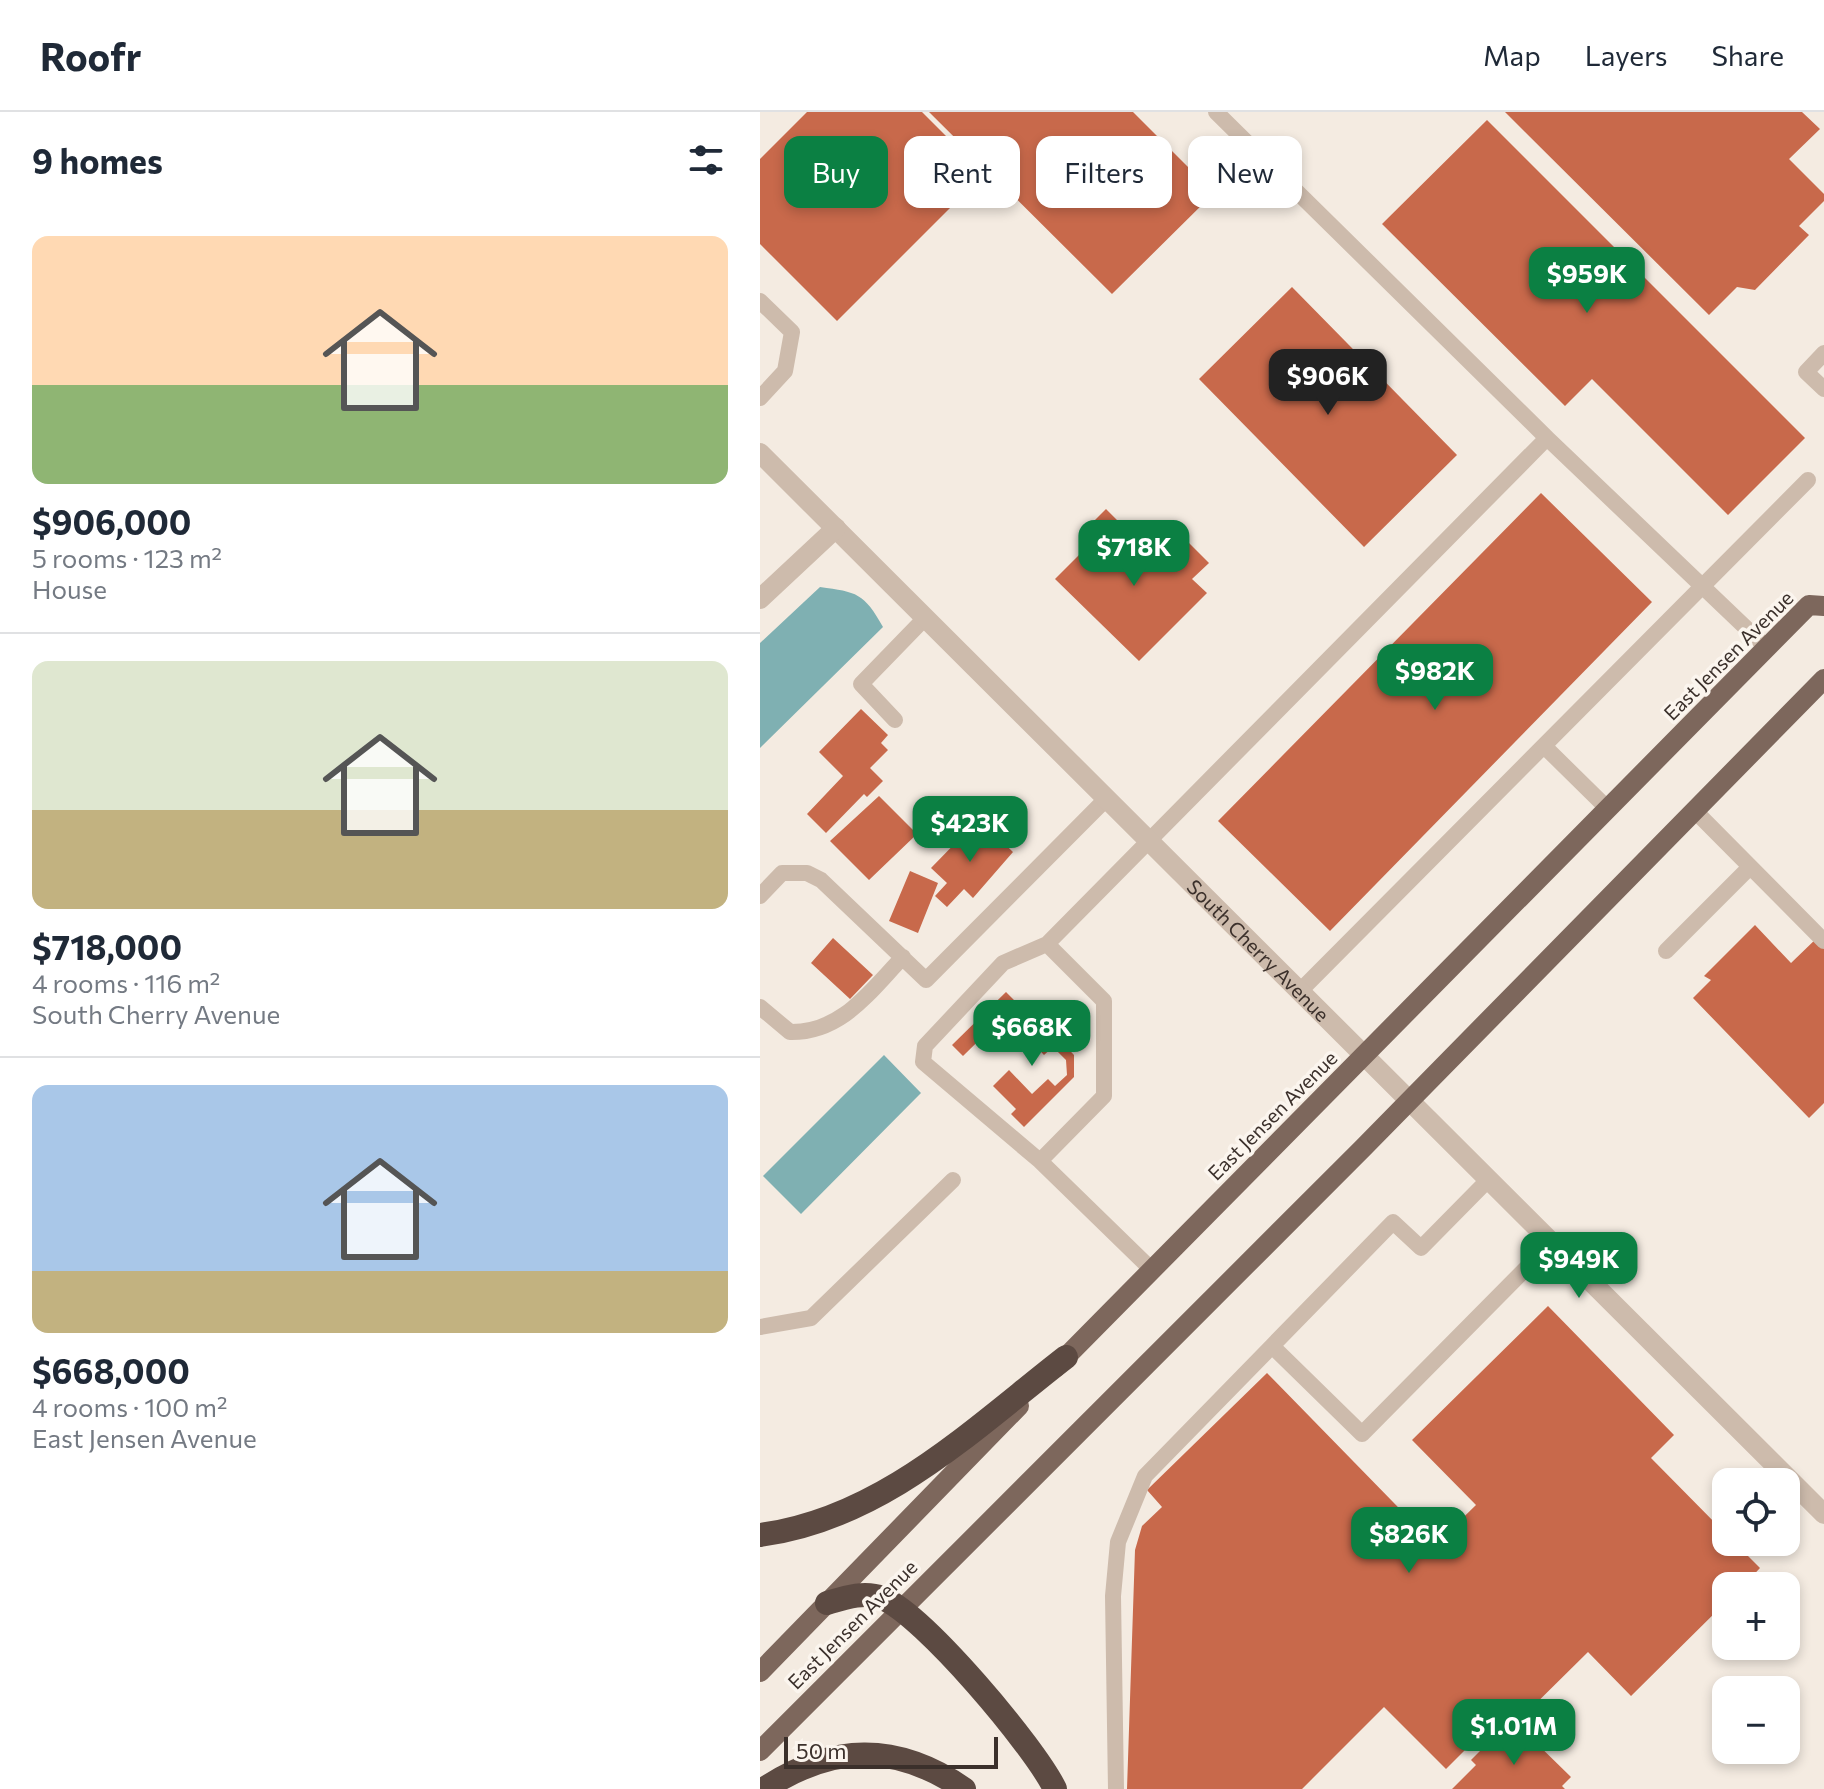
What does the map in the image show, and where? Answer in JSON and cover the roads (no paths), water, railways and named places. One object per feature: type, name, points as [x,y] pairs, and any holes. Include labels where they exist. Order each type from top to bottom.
[{"type":"highway","points":[[760,1535],[823,1520],[881,1495],[905,1481],[1066,1357]]},
{"type":"highway","points":[[827,1603],[854,1596],[878,1597],[902,1608],[1006,1718],[1055,1789]]},
{"type":"highway","points":[[764,1789],[806,1766],[865,1753],[894,1755],[923,1765],[964,1789]]},
{"type":"main road","name":"East Jensen Avenue","points":[[760,1672],[1066,1357],[1809,605],[1824,606]]},
{"type":"main road","name":"East Jensen Avenue","points":[[760,1751],[1824,679]]},
{"type":"street","name":"South Cherry Avenue","points":[[760,453],[1824,1514]]},
{"type":"street","points":[[760,599],[836,528]]},
{"type":"lane","points":[[1216,112],[1547,438],[1767,648]]},
{"type":"lane","points":[[760,301],[792,332],[785,371],[760,398]]},
{"type":"lane","points":[[1824,353],[1806,372],[1824,389]]},
{"type":"lane","points":[[1153,1271],[1040,1161],[923,1062],[925,1046],[1003,963],[1047,944],[1547,438]]},
{"type":"lane","points":[[1301,990],[1808,480]]},
{"type":"lane","points":[[895,720],[861,684],[926,617]]},
{"type":"lane","points":[[1544,746],[1608,809]]},
{"type":"lane","points":[[760,896],[782,873],[807,873],[832,888],[926,980],[1107,798]]},
{"type":"lane","points":[[1695,811],[1824,941]]},
{"type":"lane","points":[[1666,951],[1750,867]]},
{"type":"lane","points":[[1040,1161],[1104,1096],[1104,1001],[1047,944]]},
{"type":"lane","points":[[760,1007],[790,1032],[823,1028],[842,1020],[903,957]]},
{"type":"lane","points":[[1116,1789],[1113,1596],[1123,1529],[1137,1490],[1155,1463],[1393,1222],[1421,1248],[1489,1179]]},
{"type":"lane","points":[[760,1327],[811,1318],[953,1180]]},
{"type":"lane","points":[[1272,1346],[1362,1434],[1552,1242]]},
{"type":"water","points":[[820,587],[858,596],[870,607],[883,627],[760,748],[760,643]]},
{"type":"water","points":[[884,1055],[921,1093],[801,1214],[763,1176]]}]
